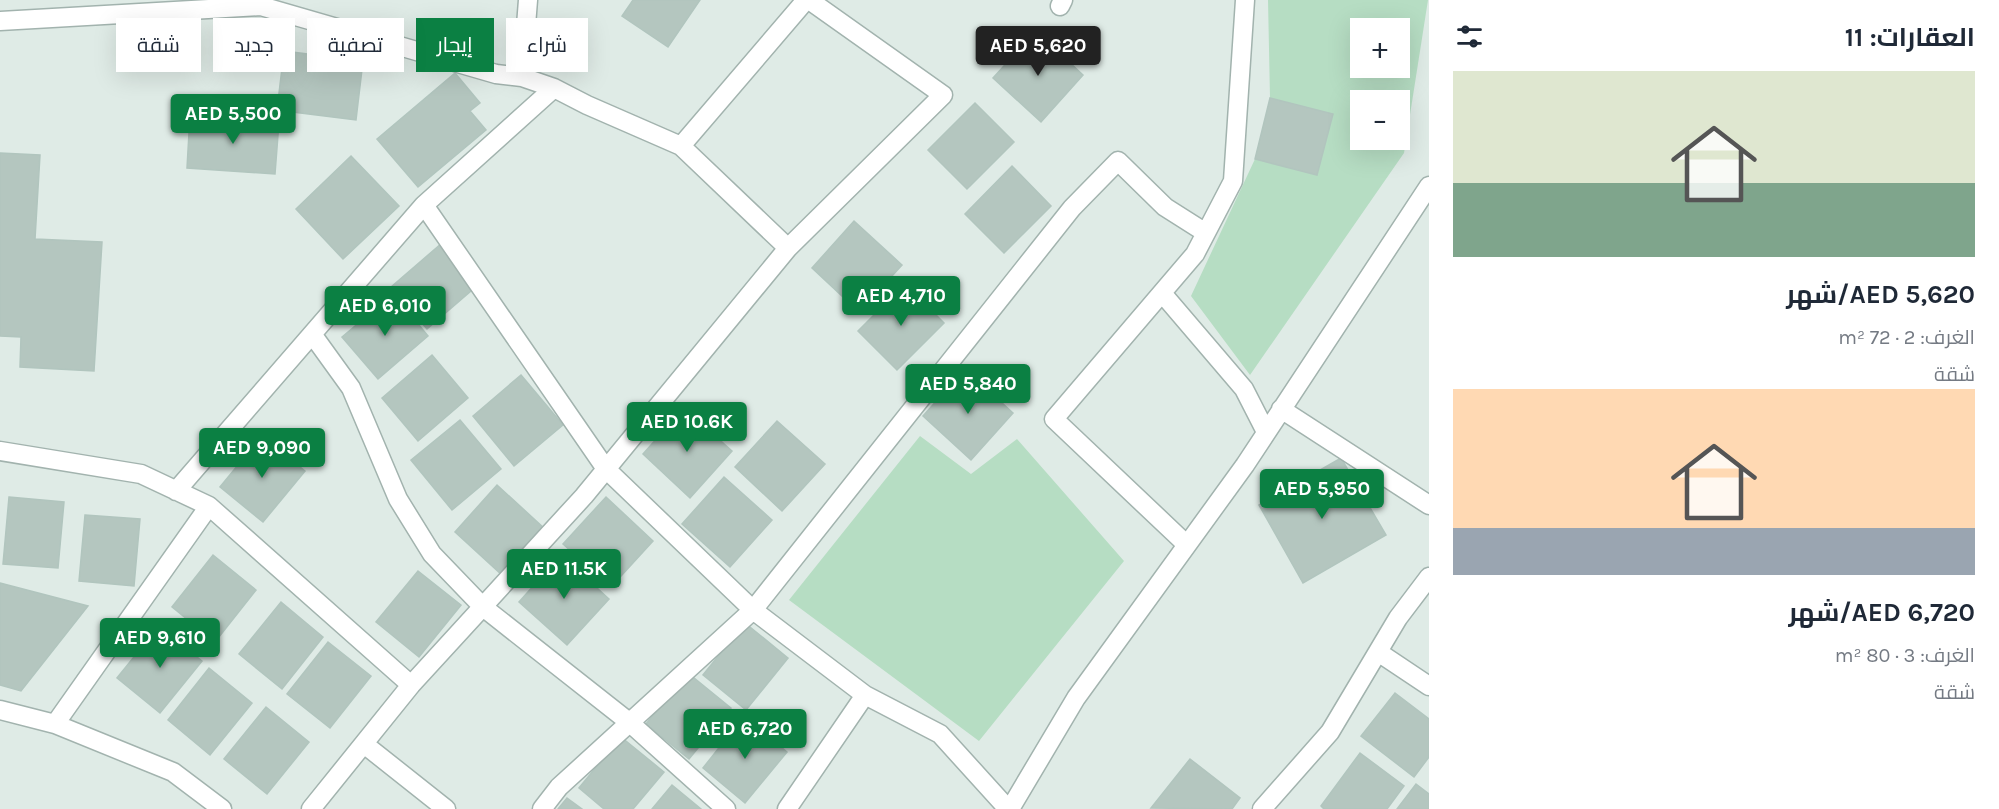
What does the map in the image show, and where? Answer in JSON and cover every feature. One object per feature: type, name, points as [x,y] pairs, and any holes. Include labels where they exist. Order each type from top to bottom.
[{"type":"street","points":[[522,77],[528,0]]},
{"type":"street","points":[[311,809],[411,686],[606,469],[788,248],[943,95],[808,0],[681,146]]},
{"type":"street","points":[[1187,545],[1054,419],[1194,254],[1233,181],[1245,0]]},
{"type":"street","points":[[0,21],[261,3],[496,74],[522,77],[554,88],[681,146],[788,248]]},
{"type":"street","points":[[176,491],[424,205],[554,88]]},
{"type":"street","points":[[542,809],[559,787],[753,610],[1072,208],[1118,160],[1165,207],[1206,233]]},
{"type":"street","points":[[424,205],[606,469],[753,610],[865,695],[940,734],[1009,809],[1076,698],[1266,432],[1429,186]]},
{"type":"street","points":[[1162,293],[1244,389],[1266,432]]},
{"type":"street","points":[[312,334],[351,388],[398,499],[432,554],[483,607],[628,722],[726,809]]},
{"type":"street","points":[[1281,409],[1429,505]]},
{"type":"street","points":[[0,451],[141,474],[209,506],[411,686]]},
{"type":"street","points":[[56,724],[209,506]]},
{"type":"street","points":[[1262,809],[1330,732],[1398,618],[1429,577]]},
{"type":"street","points":[[1378,652],[1429,686]]},
{"type":"street","points":[[787,809],[865,695]]},
{"type":"street","points":[[0,710],[56,724],[173,772],[222,809]]},
{"type":"street","points":[[364,744],[446,809]]},
{"type":"green space","points":[[1268,0],[1428,0],[1410,115],[1410,90],[1350,90],[1350,150],[1404,150],[1404,153],[1250,375],[1191,296],[1255,159],[1317,175],[1333,114],[1270,98]]},
{"type":"green space","points":[[920,436],[971,474],[1017,439],[1124,561],[979,741],[789,600]]},
{"type":"building","points":[[633,0],[700,0],[668,47],[622,16]]},
{"type":"building","points":[[1036,31],[1083,75],[1041,122],[993,78]]},
{"type":"building","points":[[295,52],[307,54],[307,72],[362,72],[356,120],[277,110],[282,72],[295,72]]},
{"type":"building","points":[[455,73],[480,103],[470,111],[486,130],[418,187],[377,139]]},
{"type":"building","points":[[1270,98],[1333,114],[1317,175],[1255,159]]},
{"type":"building","points":[[975,103],[1014,142],[967,189],[928,150]]},
{"type":"building","points":[[190,115],[279,122],[275,174],[187,168]]},
{"type":"building","points":[[0,153],[40,155],[35,239],[102,242],[94,371],[20,367],[21,337],[0,336]]},
{"type":"building","points":[[351,156],[399,206],[343,259],[296,209]]},
{"type":"building","points":[[1012,166],[1051,206],[1004,253],[965,214]]},
{"type":"building","points":[[854,221],[902,265],[859,312],[812,268]]},
{"type":"building","points":[[442,243],[478,285],[427,329],[391,287]]},
{"type":"building","points":[[905,284],[944,323],[897,370],[858,331]]},
{"type":"building","points":[[393,294],[428,336],[378,379],[342,337]]},
{"type":"building","points":[[432,355],[468,398],[418,441],[382,398]]},
{"type":"building","points":[[965,369],[1013,413],[971,460],[923,416]]},
{"type":"building","points":[[521,375],[563,425],[514,466],[473,416]]},
{"type":"building","points":[[684,408],[732,451],[690,498],[643,454]]},
{"type":"building","points":[[460,420],[501,469],[452,510],[411,460]]},
{"type":"building","points":[[777,421],[825,464],[782,511],[735,467]]},
{"type":"building","points":[[262,436],[305,471],[263,522],[220,487]]},
{"type":"building","points":[[1341,458],[1386,535],[1303,583],[1259,505]]},
{"type":"building","points":[[724,477],[772,520],[730,567],[682,524]]},
{"type":"building","points":[[497,485],[545,529],[503,576],[455,532]]},
{"type":"building","points":[[9,497],[64,502],[58,568],[3,564]]},
{"type":"building","points":[[606,497],[653,541],[611,587],[563,544]]},
{"type":"building","points":[[85,515],[140,519],[134,586],[79,581]]},
{"type":"building","points":[[213,555],[256,590],[215,642],[172,607]]},
{"type":"building","points":[[561,555],[609,599],[567,645],[519,602]]},
{"type":"building","points":[[418,571],[461,605],[419,657],[376,622]]},
{"type":"building","points":[[0,583],[88,606],[21,691],[0,685]]},
{"type":"building","points":[[281,602],[323,637],[282,689],[239,654]]},
{"type":"building","points":[[745,623],[788,658],[746,710],[703,675]]},
{"type":"building","points":[[159,626],[202,661],[160,713],[117,678]]},
{"type":"building","points":[[328,642],[371,676],[330,728],[287,694]]},
{"type":"building","points":[[209,668],[252,703],[210,755],[168,720]]},
{"type":"building","points":[[688,673],[731,708],[689,759],[646,724]]},
{"type":"building","points":[[1395,693],[1429,719],[1429,757],[1414,777],[1361,736]]},
{"type":"building","points":[[266,707],[309,742],[267,794],[224,759]]},
{"type":"building","points":[[744,716],[787,752],[745,803],[703,768]]},
{"type":"building","points":[[621,737],[664,772],[633,809],[604,809],[579,788]]},
{"type":"building","points":[[1360,753],[1404,786],[1387,809],[1324,809],[1321,806]]},
{"type":"building","points":[[1190,759],[1240,798],[1232,809],[1151,808]]},
{"type":"building","points":[[1416,784],[1429,794],[1429,809],[1397,809]]},
{"type":"building","points":[[672,785],[701,809],[652,809]]},
{"type":"building","points":[[567,798],[582,809],[558,809]]}]
